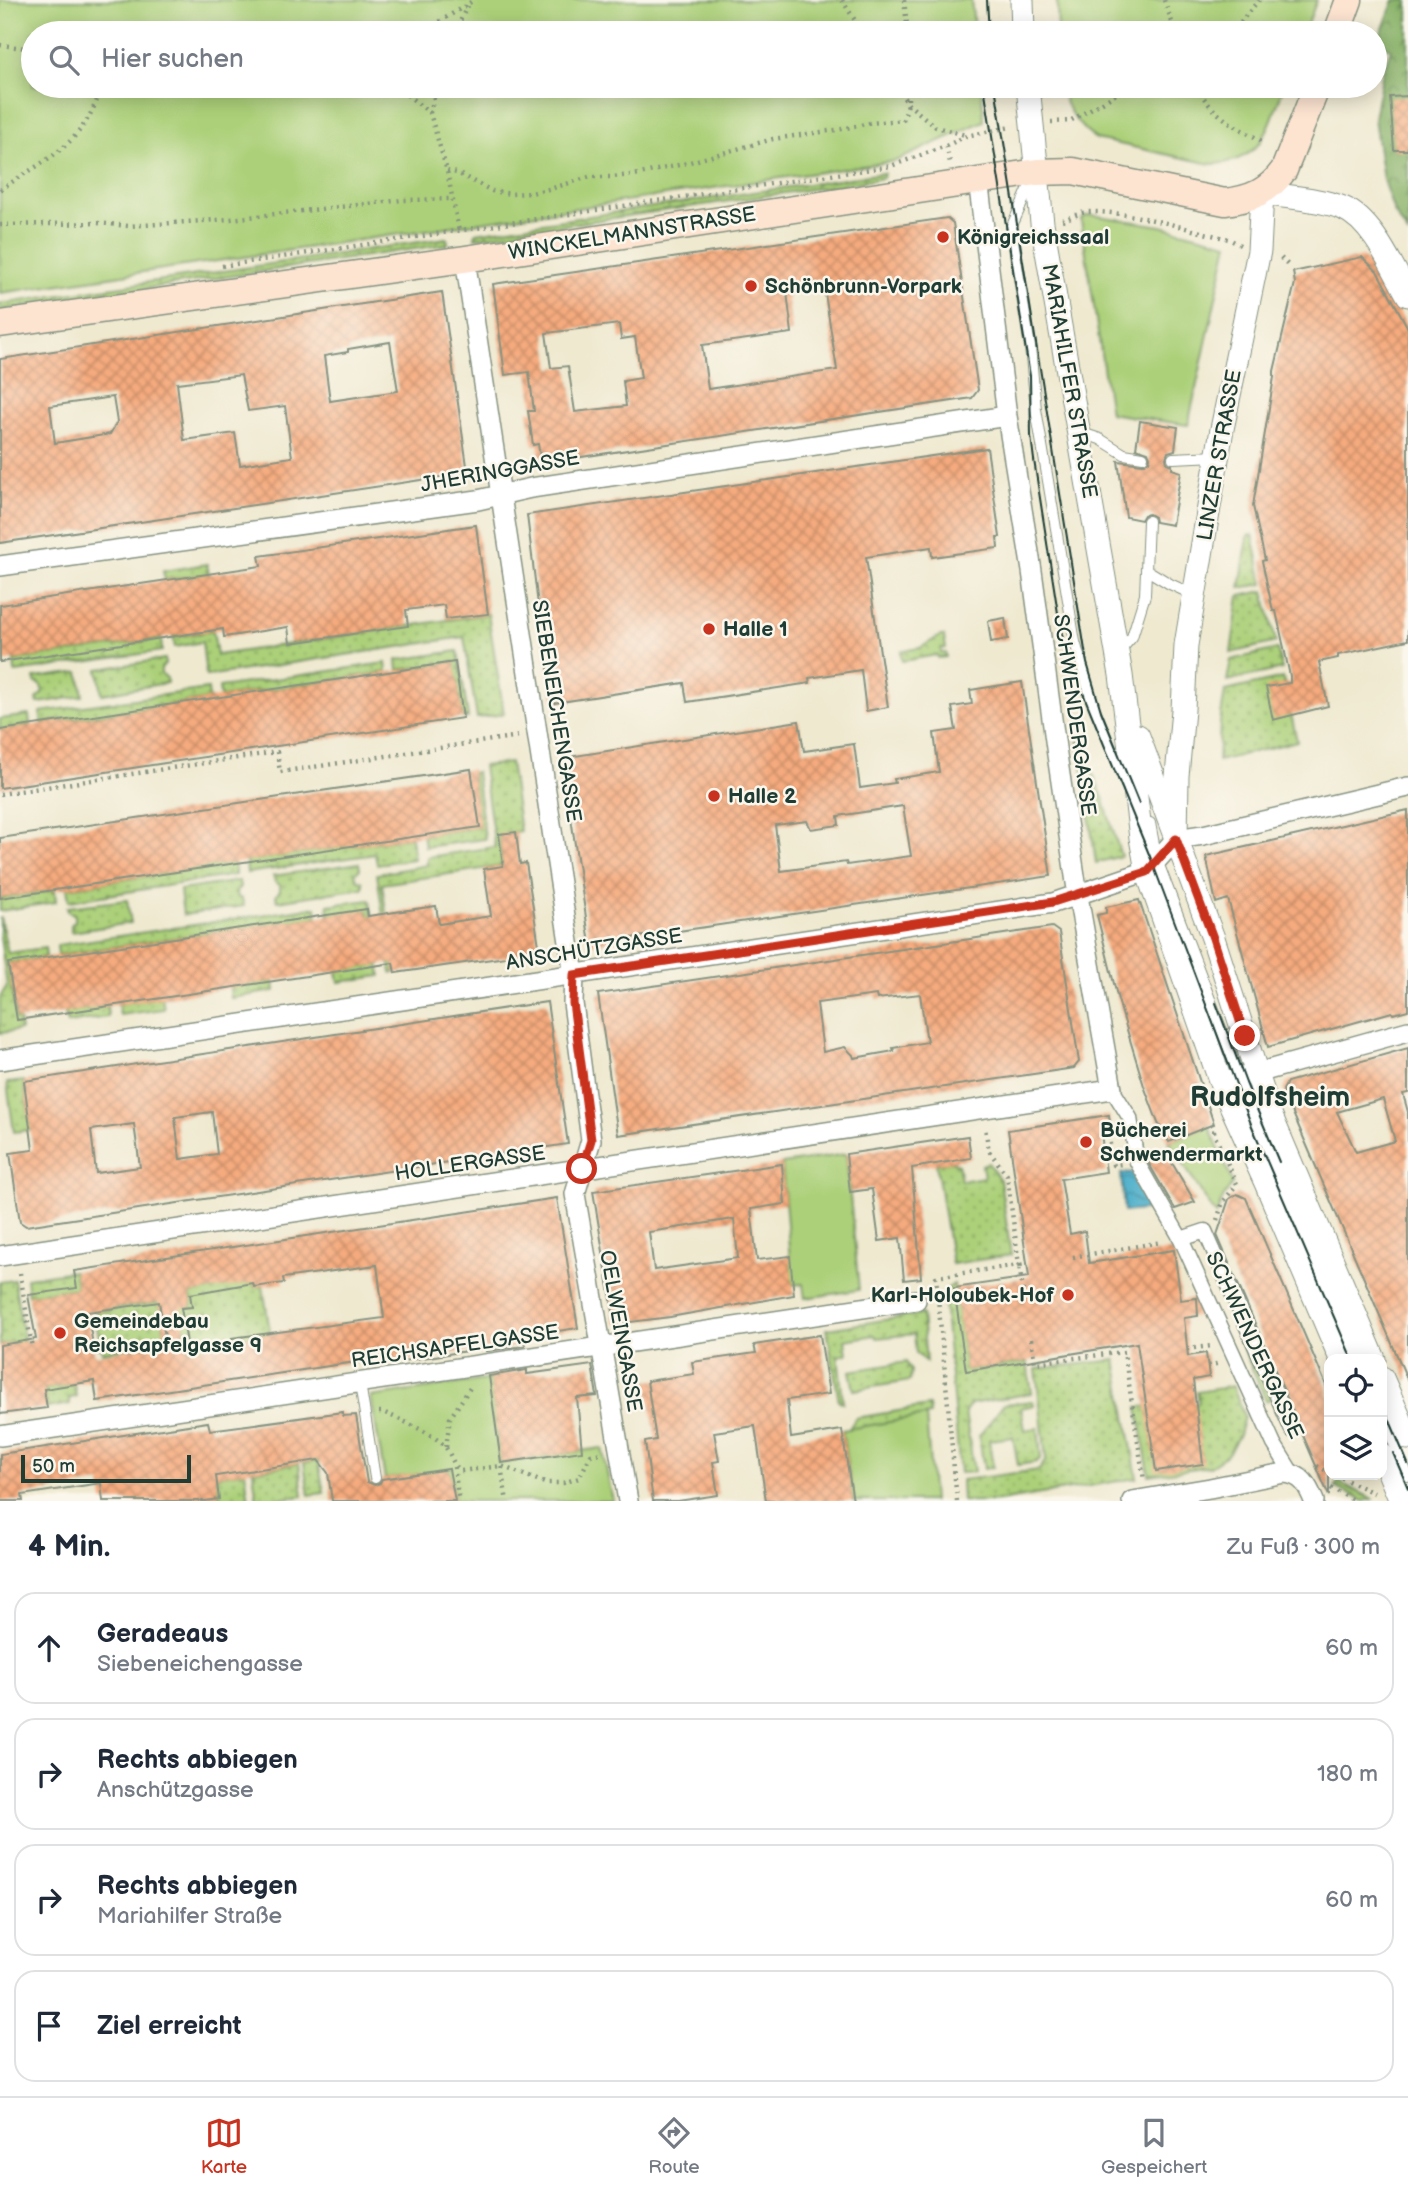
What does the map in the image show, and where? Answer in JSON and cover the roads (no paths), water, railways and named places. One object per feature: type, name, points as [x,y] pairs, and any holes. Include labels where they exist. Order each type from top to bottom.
[{"type":"main road","points":[[1341,21],[1349,0]]},
{"type":"main road","points":[[1262,193],[1284,170],[1312,98]]},
{"type":"main road","name":"WINCKELMANNSTRASSE","points":[[0,324],[465,259],[1037,172],[1073,171],[1224,202],[1262,193]]},
{"type":"street","points":[[1022,0],[1023,21]]},
{"type":"street","name":"MARIAHILFER STRASSE","points":[[1029,98],[1042,223],[1120,664],[1138,813],[1152,866],[1239,1078],[1266,1183],[1355,1354]]},
{"type":"street","name":"SCHWENDERGASSE","points":[[966,181],[1032,571],[1078,896],[1112,1089],[1129,1118],[1137,1162],[1181,1239],[1275,1444],[1292,1473],[1304,1480],[1314,1501]]},
{"type":"street","points":[[1262,193],[1335,205],[1352,213],[1372,233],[1408,295]]},
{"type":"street","name":"LINZER STRASSE","points":[[1176,839],[1185,645],[1217,456],[1259,251],[1262,193]]},
{"type":"street","name":"SIEBENEICHENGASSE","points":[[465,259],[574,975],[573,1003],[591,1140],[582,1169]]},
{"type":"street","name":"JHERINGGASSE","points":[[0,566],[478,500],[531,488],[1007,416]]},
{"type":"street","name":"MARIAHILFER STRASSE","points":[[1120,664],[1135,727],[1234,999],[1239,1078],[1270,1114],[1355,1354]]},
{"type":"street","points":[[1176,839],[1408,787]]},
{"type":"street","name":"ANSCHÜTZGASSE","points":[[0,1060],[1053,902],[1078,896],[1152,866],[1176,839]]},
{"type":"street","points":[[1239,1078],[1408,1031]]},
{"type":"street","name":"HOLLERGASSE","points":[[5,1252],[1112,1089]]},
{"type":"street","name":"OELWEINGASSE","points":[[582,1169],[575,1194],[628,1501]]},
{"type":"street","name":"SCHWENDERGASSE","points":[[1181,1239],[1205,1231],[1292,1430]]},
{"type":"street","name":"REICHSAPFELGASSE","points":[[0,1436],[916,1300]]},
{"type":"street","points":[[1387,1390],[1408,1438]]},
{"type":"street","points":[[1387,1469],[1397,1496]]},
{"type":"street","points":[[1140,1500],[1292,1473]]},
{"type":"lane","points":[[1037,172],[1011,228],[1036,409],[1074,642],[1082,673],[1138,813]]},
{"type":"lane","points":[[1079,432],[1100,439],[1124,454],[1143,457]]},
{"type":"lane","points":[[1173,458],[1217,456]]},
{"type":"lane","points":[[1148,521],[1145,595],[1137,626],[1120,664],[1152,866]]},
{"type":"lane","points":[[1147,570],[1194,595]]},
{"type":"lane","points":[[360,1382],[375,1478]]},
{"type":"lane","points":[[1383,1417],[1408,1476]]},
{"type":"water","points":[[1134,1173],[1154,1209],[1124,1212],[1121,1174]]},
{"type":"tram line","points":[[987,0],[988,21]]},
{"type":"tram line","points":[[986,98],[1030,376],[1034,460],[1066,652],[1151,859],[1251,1124],[1350,1354]]},
{"type":"tram line","points":[[997,98],[1087,663],[1101,711],[1139,804]]},
{"type":"tram line","points":[[1216,1003],[1279,1162]]},
{"type":"tram line","points":[[1387,1414],[1408,1464]]},
{"type":"tram line","points":[[1393,1453],[1408,1488]]},
{"type":"place","name":"Königreichssaal","points":[[943,237]]},
{"type":"place","name":"Schönbrunn-Vorpark","points":[[751,286]]},
{"type":"place","name":"Halle 1","points":[[709,629]]},
{"type":"place","name":"Halle 2","points":[[714,796]]},
{"type":"place","name":"Bücherei Schwendermarkt","points":[[1086,1142]]},
{"type":"place","name":"Karl-Holoubek-Hof","points":[[1068,1295]]},
{"type":"place","name":"Gemeindebau Reichsapfelgasse 9","points":[[60,1333]]},
{"type":"district","name":"Rudolfsheim","points":[[1270,1096]]}]
